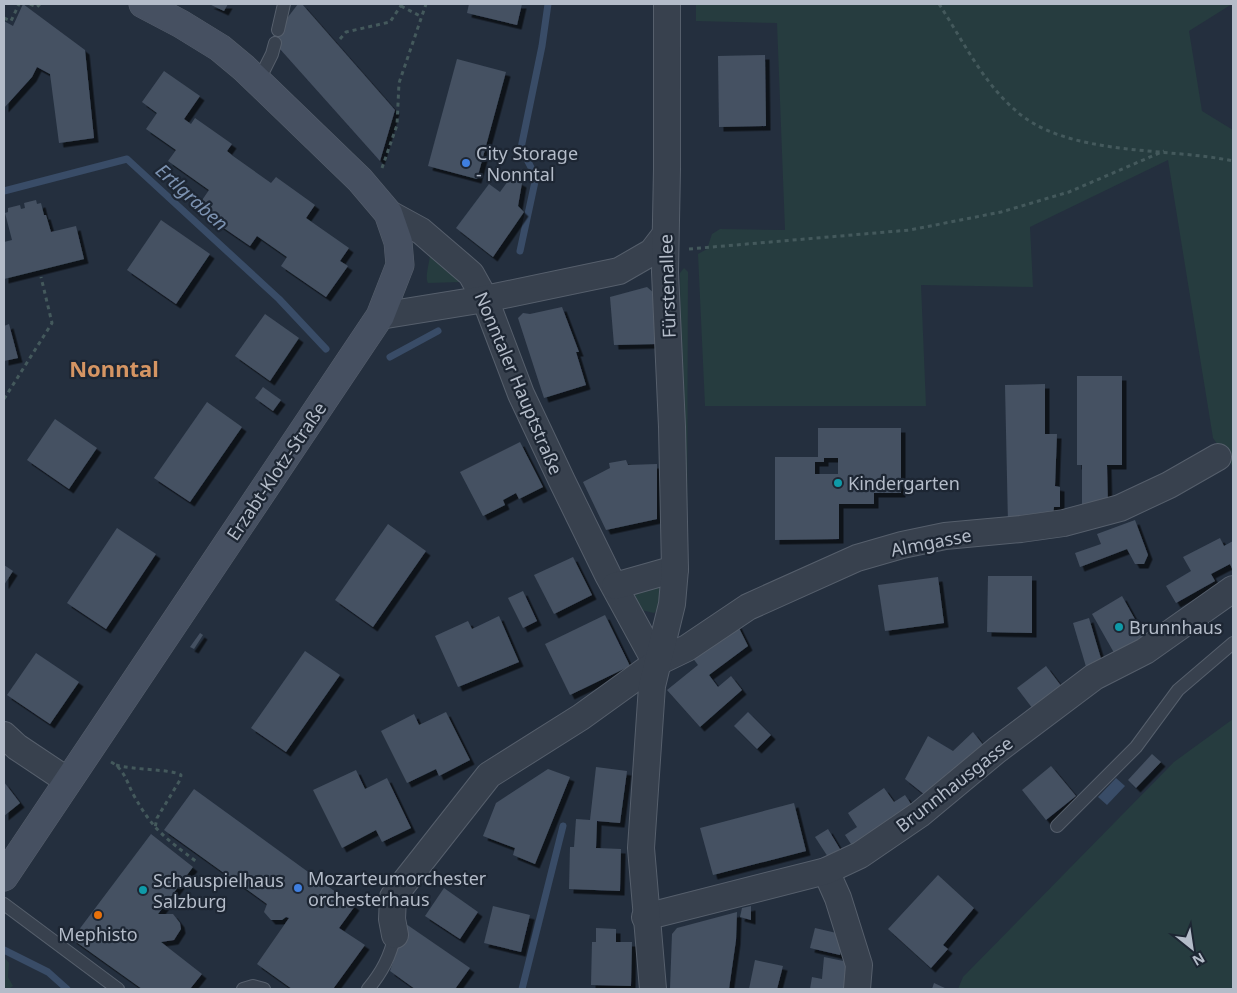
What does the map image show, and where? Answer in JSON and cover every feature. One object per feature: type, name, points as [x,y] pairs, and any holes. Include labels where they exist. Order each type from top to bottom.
[{"type":"main road","name":"Nonntaler Hauptstraße","points":[[143,4],[220,48],[360,180],[388,213],[398,242],[400,265],[396,280],[380,316]]},
{"type":"main road","name":"Erzabt-Klotz-Straße","points":[[4,877],[380,316]]},
{"type":"street","name":"Fürstenallee","points":[[656,662],[672,604],[675,569],[672,427],[674,240],[668,169],[666,4]]},
{"type":"street","name":"Nonntaler Hauptstraße","points":[[388,213],[421,231],[471,274],[485,299],[521,394],[566,490],[614,586],[656,662]]},
{"type":"street","points":[[380,316],[485,299],[619,271],[674,240]]},
{"type":"street","name":"Almgasse","points":[[395,935],[392,918],[393,897],[489,775],[581,717],[656,662],[687,648],[748,607],[857,558],[945,536],[1022,529],[1094,516],[1144,498],[1218,457]]},
{"type":"street","points":[[614,586],[675,569]]},
{"type":"street","name":"Brunnhausgasse","points":[[645,917],[826,871],[860,855],[920,814],[997,750],[1094,677],[1146,651],[1233,589]]},
{"type":"street","points":[[653,989],[645,917],[642,848],[651,691],[656,662]]},
{"type":"street","points":[[4,735],[17,747],[68,781]]},
{"type":"street","points":[[826,871],[838,898],[859,965],[857,989]]},
{"type":"lane","points":[[278,30],[284,4]]},
{"type":"lane","points":[[258,82],[272,54],[275,43]]},
{"type":"lane","points":[[1057,826],[1136,747],[1178,690],[1233,643]]},
{"type":"lane","points":[[4,904],[118,989]]},
{"type":"lane","points":[[368,989],[381,973],[390,956],[395,935]]},
{"type":"lane","points":[[243,989],[253,986],[264,989]]},
{"type":"path","points":[[4,18],[11,21],[19,4]]},
{"type":"path","points":[[30,4],[37,8],[40,4]]},
{"type":"path","points":[[381,170],[397,125],[399,83],[426,4]]},
{"type":"path","points":[[939,4],[995,89],[1014,110],[1032,123],[1058,134],[1102,145],[1164,151],[1233,161]]},
{"type":"path","points":[[340,39],[346,32],[390,22],[401,5],[422,17]]},
{"type":"path","points":[[674,240],[690,250],[919,229],[1034,204],[1069,192],[1164,151]]},
{"type":"path","points":[[4,399],[52,323],[41,277]]},
{"type":"path","points":[[89,750],[125,768],[166,773],[175,772],[181,775],[180,780],[157,818],[155,828]]},
{"type":"path","points":[[114,764],[123,773],[142,810],[155,828],[197,862]]},
{"type":"green space","points":[[696,4],[1232,4],[1189,31],[1202,111],[1233,130],[1233,467],[1213,438],[1168,160],[1030,227],[1033,287],[921,285],[926,406],[705,406],[698,254],[707,249],[712,234],[720,229],[785,230],[777,23],[696,21]]},
{"type":"green space","points":[[430,250],[461,282],[428,283]]},
{"type":"green space","points":[[684,268],[688,272],[687,553],[681,431],[680,273]]},
{"type":"green space","points":[[660,586],[659,608],[654,613],[641,610],[634,592]]},
{"type":"green space","points":[[1233,719],[1233,989],[958,989],[963,977],[1174,762]]},
{"type":"green space","points":[[4,957],[9,963],[8,977],[13,986],[9,989],[4,989]]},
{"type":"water","points":[[1116,778],[1125,786],[1107,805],[1098,797]]},
{"type":"building","points":[[23,4],[85,50],[94,138],[59,143],[50,74],[37,67],[32,77],[4,108],[4,21],[13,26]]},
{"type":"building","points":[[209,4],[228,4],[224,11]]},
{"type":"building","points":[[298,4],[302,4],[395,110],[380,161],[271,39]]},
{"type":"building","points":[[469,4],[522,4],[517,25],[467,13]]},
{"type":"building","points":[[765,55],[766,126],[719,127],[718,56]]},
{"type":"building","points":[[457,59],[506,72],[477,179],[428,166]]},
{"type":"building","points":[[164,71],[200,96],[184,119],[191,124],[195,118],[232,144],[227,151],[233,156],[271,183],[276,177],[315,205],[306,218],[349,248],[340,261],[348,266],[326,297],[281,266],[287,257],[257,236],[250,246],[196,209],[209,190],[168,161],[176,150],[146,129],[157,113],[142,102]]},
{"type":"building","points":[[511,177],[522,183],[518,206],[524,212],[493,257],[456,228],[489,184],[500,192]]},
{"type":"building","points":[[36,200],[37,204],[41,203],[51,232],[76,226],[84,259],[4,279],[4,242],[12,240],[5,213],[8,212],[8,208],[20,205],[21,209],[25,208],[24,203]]},
{"type":"building","points":[[161,220],[210,254],[176,304],[127,270]]},
{"type":"building","points":[[647,287],[655,294],[657,344],[614,345],[610,297]]},
{"type":"building","points":[[562,307],[579,352],[576,352],[586,385],[544,398],[518,318],[523,313],[530,314]]},
{"type":"building","points":[[265,314],[299,338],[270,381],[235,356]]},
{"type":"building","points":[[9,324],[18,358],[4,361],[4,326]]},
{"type":"building","points":[[1077,376],[1122,376],[1122,465],[1107,465],[1108,506],[1082,506],[1082,465],[1077,465]]},
{"type":"building","points":[[1045,384],[1045,434],[1057,434],[1055,486],[1060,487],[1060,507],[1054,507],[1053,515],[1008,523],[1005,385]]},
{"type":"building","points":[[263,387],[281,400],[273,411],[255,398]]},
{"type":"building","points":[[207,402],[242,427],[190,502],[154,478]]},
{"type":"building","points":[[55,419],[97,448],[69,489],[27,460]]},
{"type":"building","name":"Kindergarten","points":[[818,428],[901,428],[901,493],[874,493],[874,504],[839,504],[839,539],[775,540],[775,457],[818,457]],"holes":[[[824,458],[838,458],[838,474],[815,474],[815,462],[824,462]]]},
{"type":"building","points":[[520,442],[543,487],[519,499],[516,493],[503,500],[505,505],[483,516],[460,472]]},
{"type":"building","points":[[626,460],[628,465],[657,464],[657,519],[606,530],[583,482],[610,468],[609,463]]},
{"type":"building","points":[[1135,520],[1148,555],[1144,564],[1135,564],[1127,549],[1080,567],[1075,553],[1101,544],[1097,534]]},
{"type":"building","points":[[388,524],[426,551],[373,627],[335,600]]},
{"type":"building","points":[[117,528],[156,554],[106,629],[67,603]]},
{"type":"building","points":[[1220,538],[1224,546],[1233,541],[1233,571],[1230,564],[1211,574],[1215,581],[1176,603],[1166,586],[1191,571],[1183,557]]},
{"type":"building","points":[[573,557],[592,595],[554,614],[534,575]]},
{"type":"building","points":[[4,565],[13,571],[4,585]]},
{"type":"building","points":[[988,576],[1032,576],[1032,633],[987,632]]},
{"type":"building","points":[[938,577],[944,623],[885,631],[878,585]]},
{"type":"building","points":[[523,591],[537,621],[523,628],[508,598]]},
{"type":"building","name":"Brunnhaus","points":[[1122,596],[1147,641],[1117,658],[1092,614]]},
{"type":"building","points":[[605,615],[630,666],[570,695],[545,644]]},
{"type":"building","points":[[499,616],[519,662],[458,687],[435,636],[468,621],[472,629]]},
{"type":"building","points":[[1089,618],[1102,662],[1087,670],[1073,623]]},
{"type":"building","points":[[737,624],[748,646],[709,675],[718,687],[731,676],[742,690],[700,727],[667,690],[698,665],[692,657]]},
{"type":"building","points":[[200,633],[203,635],[194,649],[190,647]]},
{"type":"building","points":[[305,651],[340,675],[286,752],[251,728]]},
{"type":"building","points":[[36,653],[79,682],[50,724],[7,695]]},
{"type":"building","points":[[1046,666],[1065,691],[1036,713],[1017,688]]},
{"type":"building","points":[[446,712],[470,760],[439,776],[436,769],[407,783],[381,731],[414,714],[419,725]]},
{"type":"building","points":[[748,712],[771,735],[757,749],[734,726]]},
{"type":"building","points":[[973,732],[988,751],[930,799],[905,779],[928,736],[953,751]]},
{"type":"building","points":[[1152,754],[1161,762],[1136,788],[1128,780]]},
{"type":"building","points":[[1051,766],[1076,796],[1046,820],[1022,790]]},
{"type":"building","points":[[596,767],[627,771],[620,823],[597,821],[596,848],[621,849],[620,891],[569,889],[570,847],[574,847],[576,819],[590,820]]},
{"type":"building","points":[[548,769],[570,777],[535,864],[513,855],[515,848],[483,836],[496,803]]},
{"type":"building","points":[[356,770],[365,789],[387,778],[411,828],[382,842],[376,830],[342,848],[313,790]]},
{"type":"building","points":[[4,782],[20,803],[4,816]]},
{"type":"building","points":[[884,788],[894,802],[905,795],[915,810],[855,850],[845,835],[857,827],[848,813]]},
{"type":"building","points":[[194,789],[355,906],[339,928],[365,945],[333,989],[292,989],[257,964],[289,918],[271,920],[264,912],[267,904],[164,830]]},
{"type":"building","points":[[794,803],[806,851],[713,875],[700,828]]},
{"type":"building","points":[[828,829],[840,849],[828,857],[815,837]]},
{"type":"building","name":"Schauspielhaus Salzburg","points":[[151,834],[193,867],[158,914],[173,914],[180,923],[181,929],[174,940],[161,942],[202,974],[190,989],[142,989],[72,939]]},
{"type":"building","points":[[938,875],[974,908],[943,945],[948,949],[931,968],[888,929]]},
{"type":"building","points":[[444,888],[478,912],[460,939],[425,916]]},
{"type":"building","points":[[493,906],[530,915],[521,952],[484,943]]},
{"type":"building","points":[[751,906],[751,920],[740,917],[742,908]]},
{"type":"building","points":[[737,912],[736,940],[729,989],[670,989],[672,934],[677,928]]},
{"type":"building","points":[[406,924],[470,968],[455,989],[415,989],[390,971]]},
{"type":"building","points":[[596,928],[616,929],[616,942],[632,942],[631,986],[591,985],[592,942],[596,942]]},
{"type":"building","points":[[815,928],[845,935],[840,955],[810,948]]},
{"type":"building","points":[[824,957],[853,963],[852,989],[810,989],[812,977],[822,979]]},
{"type":"building","points":[[755,960],[783,966],[777,989],[749,989]]},
{"type":"building","points":[[934,983],[947,989],[932,989]]},
{"type":"waterway","name":"Ertlgraben","points":[[520,251],[536,177],[521,148],[542,46],[548,4]]},
{"type":"waterway","name":"Ertlgraben","points":[[4,191],[127,159],[279,299],[326,349]]},
{"type":"waterway","name":"Ertlgraben","points":[[390,357],[438,331]]},
{"type":"waterway","points":[[522,989],[563,826]]},
{"type":"waterway","points":[[4,950],[48,972],[67,989]]},
{"type":"place","name":"City Storage - Nonntal","points":[[466,163]]},
{"type":"place","name":"Kindergarten","points":[[838,483]]},
{"type":"place","name":"Brunnhaus","points":[[1119,627]]},
{"type":"place","name":"Mozarteumorchester orchesterhaus","points":[[298,888]]},
{"type":"place","name":"Schauspielhaus Salzburg","points":[[143,890]]},
{"type":"place","name":"Mephisto","points":[[98,915]]},
{"type":"district","name":"Nonntal","points":[[114,368]]}]
